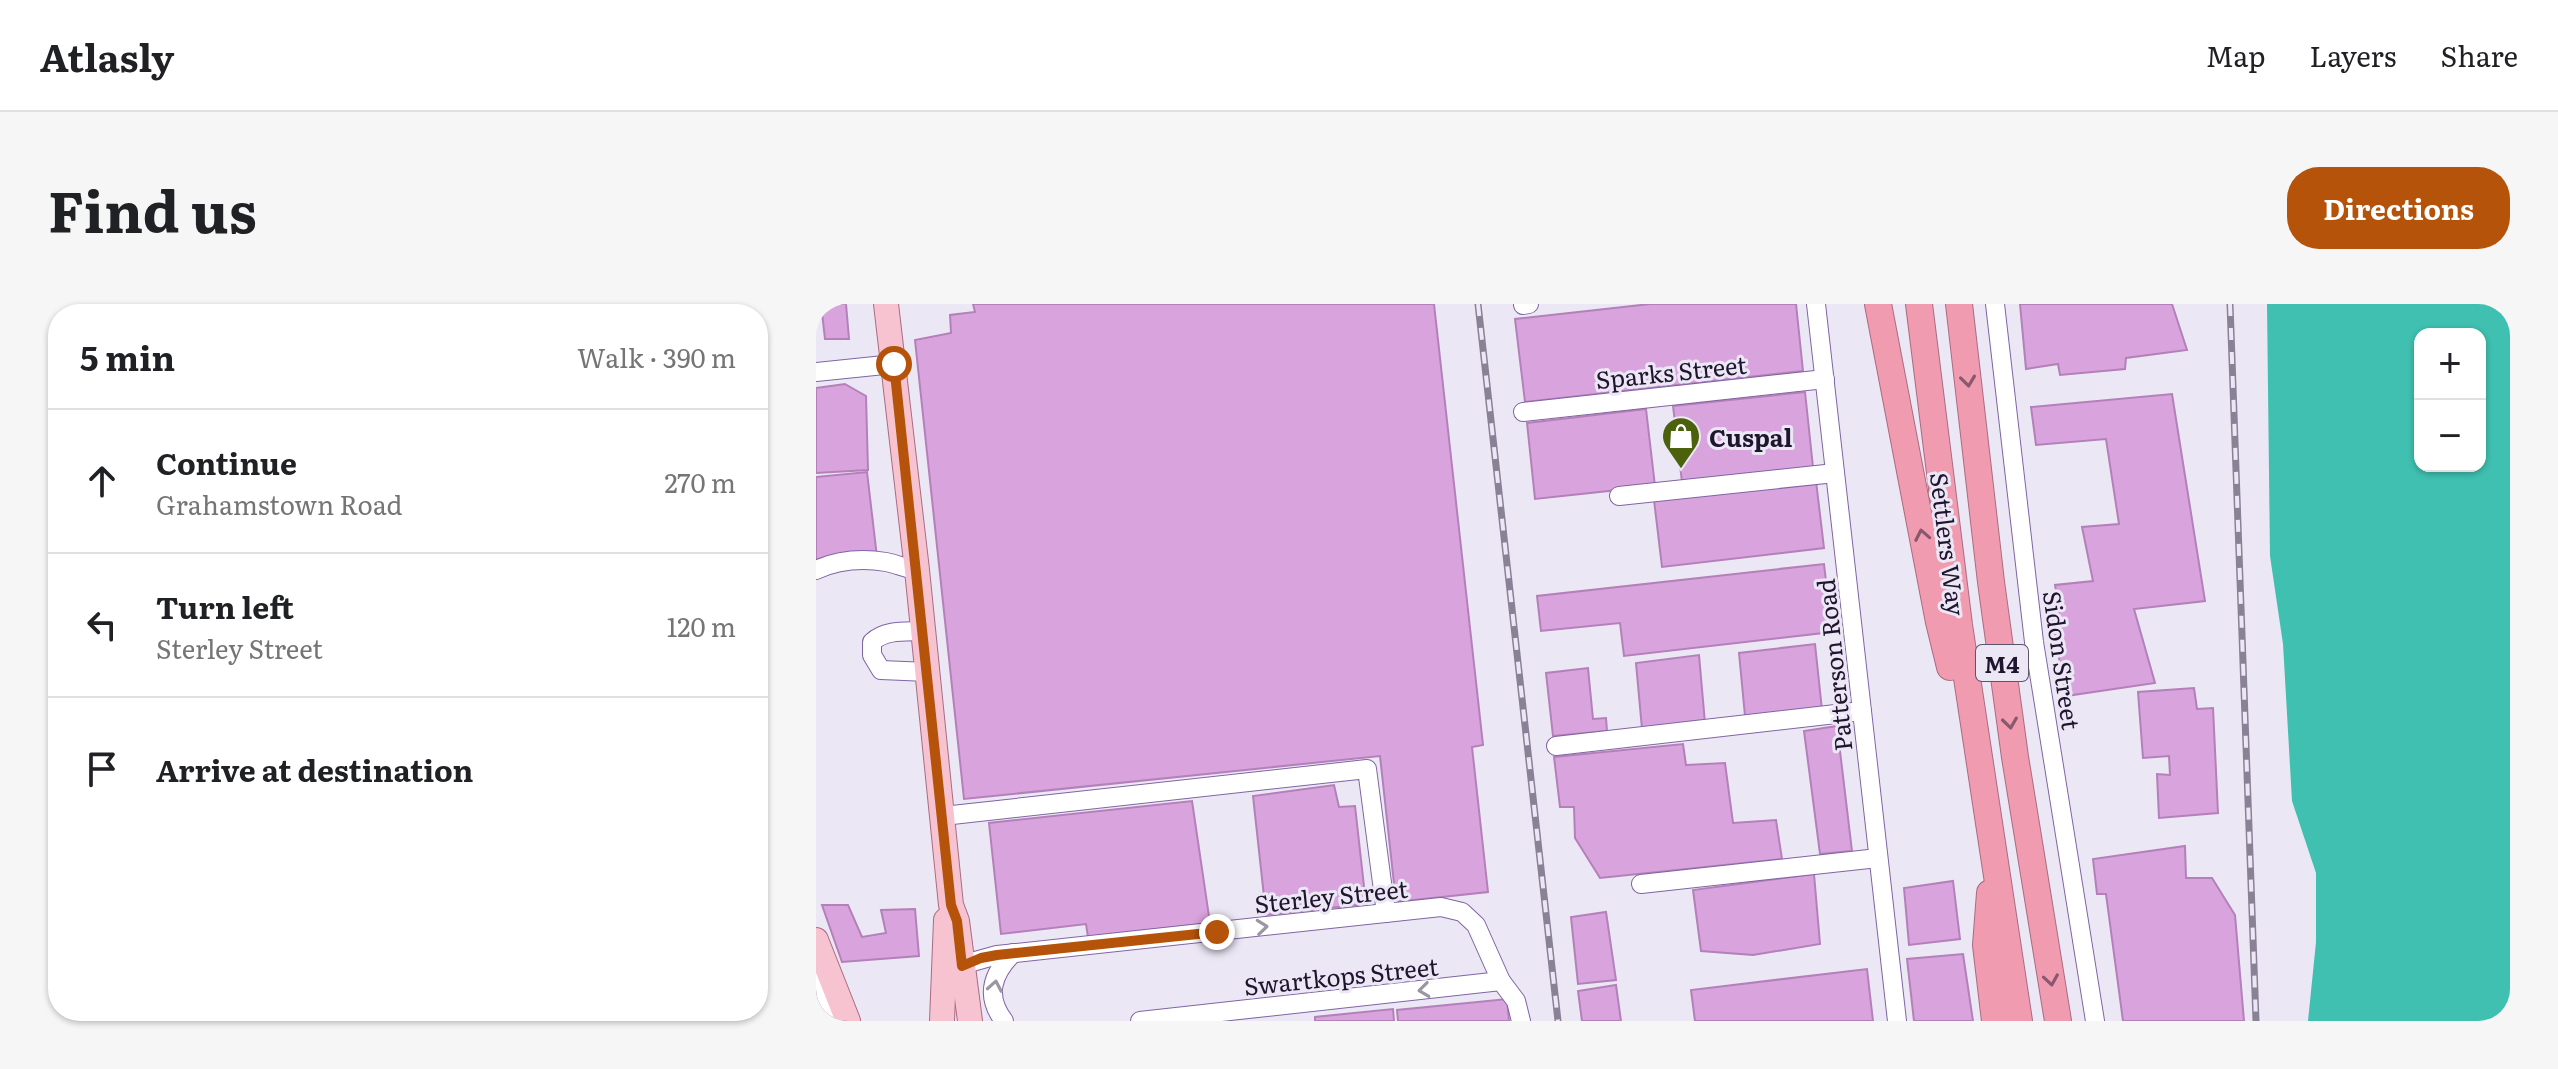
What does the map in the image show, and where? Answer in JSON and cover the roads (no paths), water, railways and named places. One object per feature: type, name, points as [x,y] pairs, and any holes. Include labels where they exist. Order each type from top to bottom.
[{"type":"highway","points":[[1878,304],[1949,661],[1967,768],[1987,799]]},
{"type":"highway","name":"Settlers Way","points":[[1919,304],[1959,625],[2019,1021]]},
{"type":"highway","name":"Settlers Way","points":[[1959,304],[2015,757],[2058,1021]]},
{"type":"highway","points":[[1993,857],[1986,925],[1995,1021]]},
{"type":"main road","points":[[886,304],[924,631],[951,905],[957,921],[970,1021]]},
{"type":"main road","points":[[943,1020],[945,924],[951,905]]},
{"type":"main road","points":[[816,940],[848,1021]]},
{"type":"street","points":[[1523,305],[1529,304]]},
{"type":"street","name":"Patterson Road","points":[[1816,304],[1897,1021]]},
{"type":"street","name":"Sidon Street","points":[[1995,304],[2034,642],[2095,1021]]},
{"type":"street","points":[[816,372],[894,364]]},
{"type":"street","name":"Sparks Street","points":[[1523,412],[1825,379]]},
{"type":"street","points":[[1619,496],[1835,473]]},
{"type":"street","points":[[816,570],[853,560],[885,562],[917,570]]},
{"type":"street","points":[[924,631],[878,636],[872,642],[872,655],[881,670],[928,672]]},
{"type":"street","points":[[1556,746],[1862,711]]},
{"type":"street","points":[[943,816],[1367,769],[1386,913]]},
{"type":"street","points":[[1641,884],[1878,858]]},
{"type":"street","name":"Sterley Street","points":[[942,984],[962,966],[981,958],[1013,953],[1441,907],[1454,908],[1468,915],[1476,925],[1501,981]]},
{"type":"street","points":[[1004,1021],[993,1002],[992,983],[1013,953]]},
{"type":"street","points":[[816,973],[835,1021]]},
{"type":"street","points":[[1501,981],[1516,1001],[1521,1021]]},
{"type":"street","name":"Swartkops Street","points":[[1140,1021],[1501,981]]},
{"type":"street","points":[[816,1008],[821,1021]]},
{"type":"railway","points":[[1478,304],[1558,1021]]},
{"type":"railway","points":[[2230,304],[2256,1021]]},
{"type":"place","name":"Cuspal","points":[[1681,470]]}]
